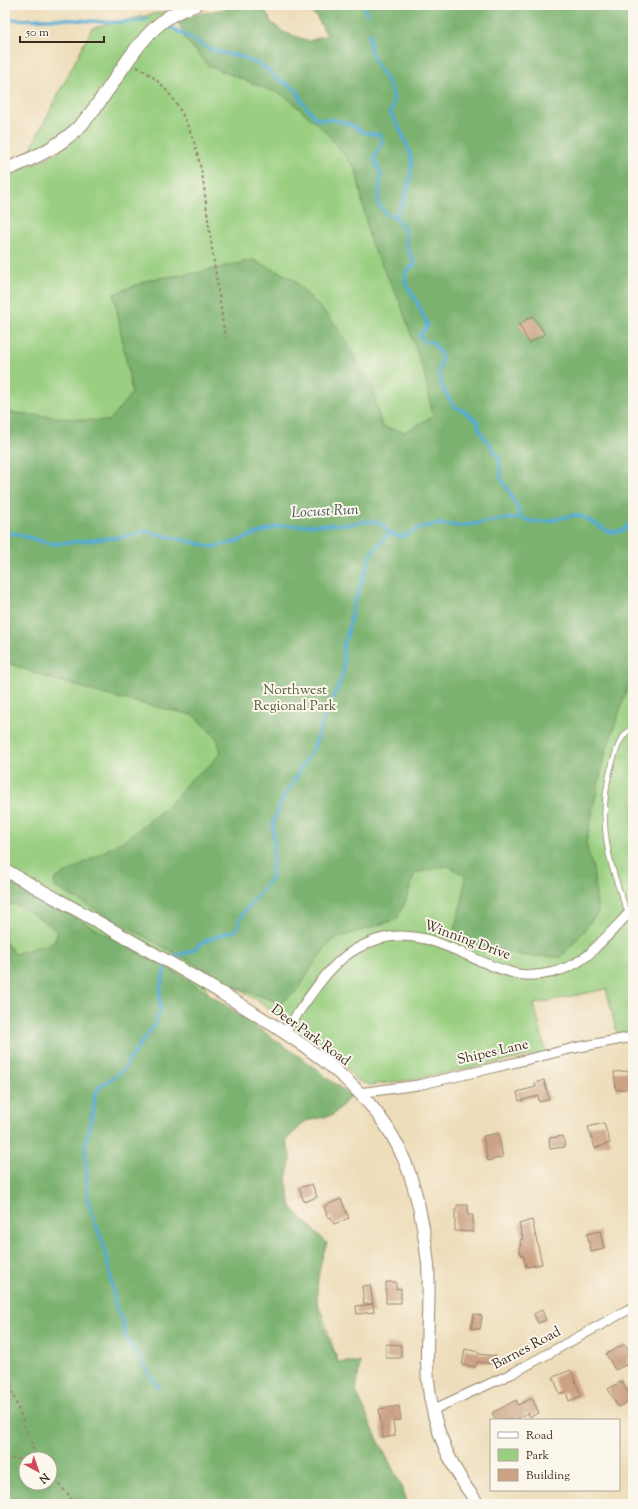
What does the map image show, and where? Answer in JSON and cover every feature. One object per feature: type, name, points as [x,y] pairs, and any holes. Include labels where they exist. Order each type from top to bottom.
[{"type":"main road","points":[[5,170],[40,155],[69,136],[96,107],[147,36],[163,21],[178,11],[195,5]]},
{"type":"street","name":"Deer Park Road","points":[[5,870],[182,970],[284,1033],[332,1068],[359,1093],[378,1116],[397,1144],[408,1170],[425,1245],[429,1284],[427,1371],[432,1410],[439,1433],[449,1457],[461,1481],[477,1504]]},
{"type":"street","name":"Winning Drive","points":[[284,1033],[335,966],[355,949],[367,943],[392,936],[417,937],[440,943],[498,968],[518,974],[536,975],[552,973],[585,958],[631,911]]},
{"type":"street","name":"Shipes Lane","points":[[359,1093],[418,1085],[574,1048],[633,1036]]},
{"type":"street","name":"Barnes Road","points":[[432,1410],[517,1371],[633,1307]]},
{"type":"lane","points":[[631,911],[611,865],[605,837],[604,812],[606,788],[612,765],[621,740],[633,726]]},
{"type":"path","points":[[127,62],[143,70],[166,90],[178,104],[193,139],[204,186],[208,225],[225,338]]},
{"type":"path","points":[[5,1356],[11,1373],[12,1392],[34,1451]]},
{"type":"path","points":[[5,1459],[18,1459]]},
{"type":"path","points":[[58,1484],[69,1495],[74,1504]]},
{"type":"green space","points":[[244,5],[263,5],[271,22],[283,32],[309,41],[327,35],[316,16],[301,5],[633,5],[633,672],[604,757],[586,843],[593,869],[598,912],[579,937],[561,957],[525,956],[476,944],[454,931],[463,897],[465,876],[448,866],[415,873],[406,900],[397,919],[332,940],[317,959],[297,991],[280,1003],[240,989],[55,887],[54,880],[128,838],[171,803],[190,780],[210,765],[221,752],[217,738],[193,715],[113,697],[43,676],[5,662],[5,412],[109,421],[132,393],[114,294],[151,279],[196,273],[253,260],[292,278],[337,326],[372,386],[382,427],[405,432],[433,416],[425,376],[400,302],[370,241],[356,169],[326,132],[285,96],[209,66],[186,40],[177,21],[195,15]]},
{"type":"green space","points":[[167,11],[73,126],[61,136],[27,156],[92,28]]},
{"type":"green space","name":"Northwest Regional Park","points":[[170,27],[335,120],[633,518],[633,1030],[617,1033],[606,989],[534,1004],[546,1053],[409,1080],[370,1085],[356,1080],[338,1057],[252,997],[238,989],[200,975],[229,1039],[386,1504],[5,1504],[5,176],[43,160],[63,149],[79,136],[110,101],[143,50],[157,33]]},
{"type":"green space","points":[[5,879],[176,973],[300,1057],[351,1096],[333,1115],[306,1121],[286,1140],[291,1159],[286,1179],[291,1207],[327,1243],[319,1271],[317,1290],[320,1319],[338,1362],[360,1362],[356,1391],[375,1434],[403,1489],[406,1504],[5,1504],[5,942],[15,954],[54,942],[58,932],[41,919],[15,904],[5,906]]},
{"type":"building","points":[[533,316],[545,334],[529,343],[519,324]]},
{"type":"building","points":[[631,1071],[633,1088],[616,1090],[614,1072]]},
{"type":"building","points":[[544,1080],[549,1099],[539,1102],[538,1096],[519,1101],[517,1092],[536,1087],[535,1083]]},
{"type":"building","points":[[604,1123],[610,1143],[595,1148],[588,1127]]},
{"type":"building","points":[[498,1133],[503,1157],[488,1161],[483,1136]]},
{"type":"building","points":[[563,1136],[565,1147],[550,1149],[549,1138]]},
{"type":"building","points":[[312,1184],[317,1197],[304,1202],[299,1188]]},
{"type":"building","points":[[341,1199],[349,1218],[334,1224],[331,1217],[328,1218],[324,1206]]},
{"type":"building","points":[[457,1205],[468,1205],[468,1215],[473,1215],[473,1232],[455,1231],[455,1210],[457,1210]]},
{"type":"building","points":[[532,1220],[542,1264],[526,1267],[519,1247],[521,1247],[520,1240],[523,1239],[519,1224]]},
{"type":"building","points":[[600,1231],[604,1249],[591,1252],[587,1234]]},
{"type":"building","points":[[386,1282],[396,1282],[396,1289],[401,1288],[401,1303],[386,1303]]},
{"type":"building","points":[[370,1285],[373,1304],[364,1304],[362,1286]]},
{"type":"building","points":[[373,1304],[374,1312],[357,1314],[356,1306]]},
{"type":"building","points":[[542,1310],[546,1320],[538,1323],[534,1314]]},
{"type":"building","points":[[474,1314],[482,1316],[480,1329],[471,1328]]},
{"type":"building","points":[[386,1344],[401,1345],[401,1358],[386,1358]]},
{"type":"building","points":[[625,1344],[632,1357],[626,1360],[628,1364],[615,1370],[606,1354]]},
{"type":"building","points":[[465,1349],[479,1352],[478,1354],[496,1356],[495,1364],[477,1362],[476,1367],[462,1365]]},
{"type":"building","points":[[571,1370],[581,1396],[569,1401],[566,1392],[560,1394],[553,1377]]},
{"type":"building","points":[[622,1381],[632,1400],[618,1407],[608,1389]]},
{"type":"building","points":[[532,1398],[539,1413],[530,1417],[528,1413],[517,1419],[495,1419],[492,1413],[516,1400],[518,1405]]},
{"type":"building","points":[[399,1406],[401,1420],[393,1421],[395,1436],[383,1438],[379,1409]]},
{"type":"waterway","points":[[364,5],[367,15]]},
{"type":"waterway","points":[[5,19],[58,19],[102,22],[125,22],[147,19]]},
{"type":"waterway","points":[[170,27],[208,48],[222,53],[239,56],[259,64],[275,77],[298,91],[301,100],[316,119],[335,120],[352,125],[362,132],[380,135],[382,142],[374,158],[381,175],[378,204],[385,213],[395,218],[405,229],[407,248],[415,264],[406,272],[405,282],[417,302],[428,326],[419,336],[425,341],[433,343],[438,349],[442,358],[439,373],[444,391],[454,406],[464,411],[477,421],[480,431],[499,458],[501,478],[517,506],[521,518]]},
{"type":"waterway","points":[[370,33],[372,56],[391,88],[393,104],[390,112],[404,138],[411,161],[408,187],[395,218]]},
{"type":"waterway","name":"Locust Run","points":[[5,531],[52,544],[123,537],[145,531],[213,547],[239,541],[280,526],[351,524],[370,521],[382,524],[389,533],[401,537],[422,527],[439,524],[460,526],[504,519],[521,518],[535,522],[549,521],[575,515],[584,517],[609,532],[622,531],[628,526],[633,518]]},
{"type":"waterway","points":[[175,956],[191,951],[207,940],[236,930],[242,915],[271,878],[274,848],[273,824],[281,802],[314,747],[327,709],[340,683],[344,669],[343,646],[348,632],[353,606],[372,552],[389,533]]},
{"type":"waterway","points":[[158,1387],[126,1337],[123,1322],[116,1307],[106,1252],[88,1202],[86,1142],[94,1106],[95,1094],[100,1086],[124,1069],[130,1058],[156,1023],[160,1010],[160,990],[165,968]]}]
